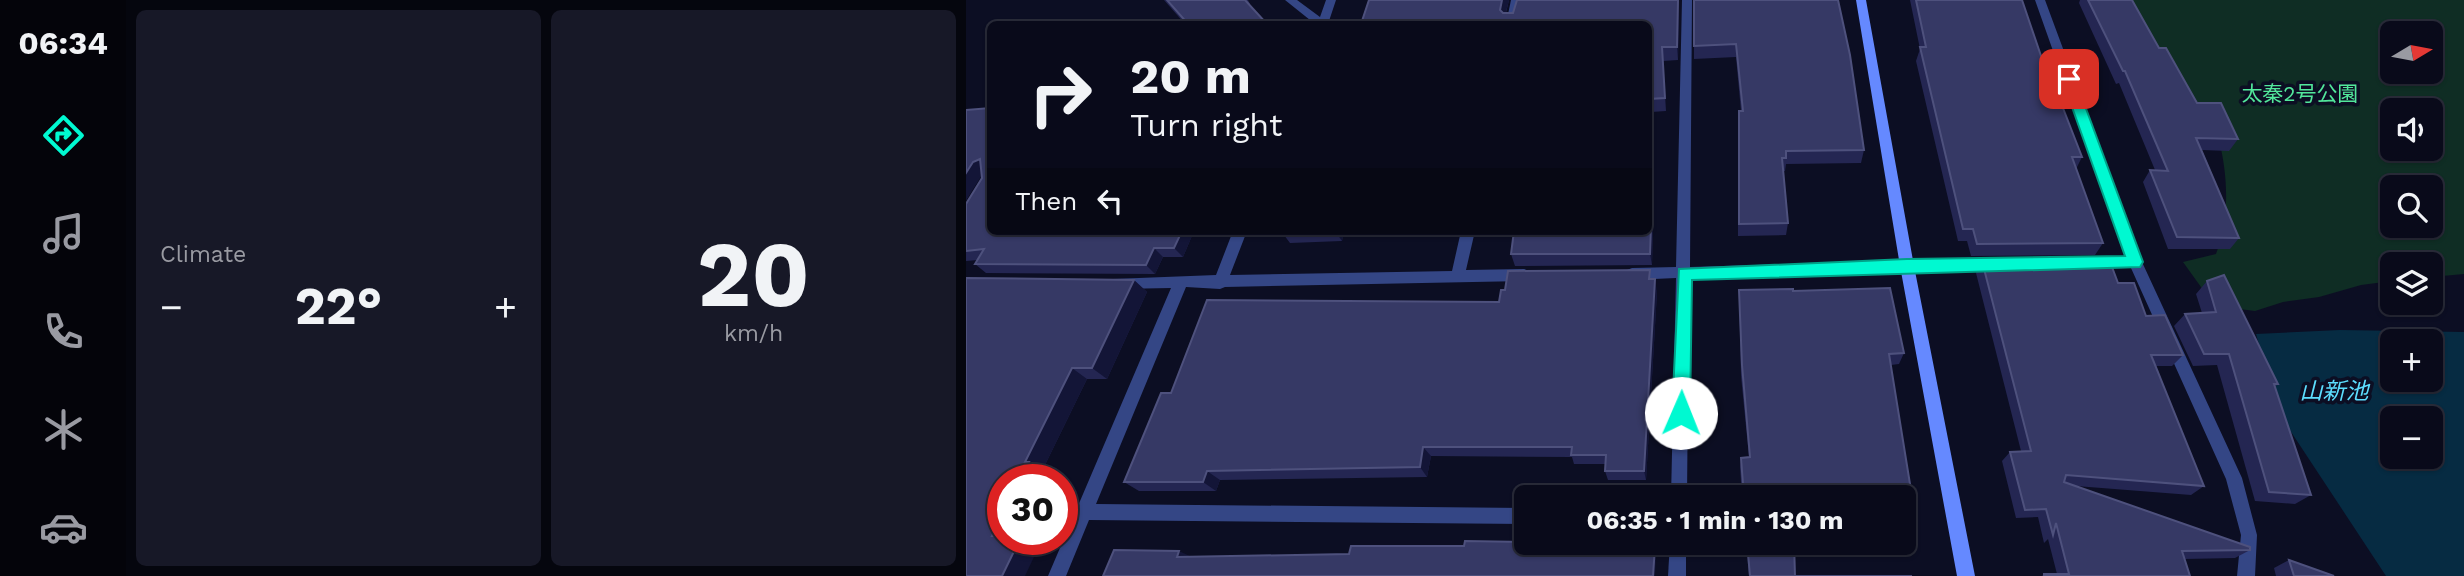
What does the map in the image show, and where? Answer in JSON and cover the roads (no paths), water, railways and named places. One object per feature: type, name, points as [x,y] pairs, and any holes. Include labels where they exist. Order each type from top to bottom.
[{"type":"street","points":[[1290,0],[1318,21]]},
{"type":"street","points":[[1323,21],[1331,0]]},
{"type":"street","points":[[1512,21],[1516,0]]},
{"type":"street","points":[[1679,485],[1685,274],[1687,0]]},
{"type":"street","points":[[1861,0],[1907,266],[1966,576]]},
{"type":"street","points":[[2040,0],[2135,262],[2234,478],[2249,535],[2246,576]]},
{"type":"street","points":[[1220,283],[1238,235]]},
{"type":"street","points":[[1458,275],[1467,235]]},
{"type":"street","points":[[2081,263],[2135,262]]},
{"type":"street","points":[[1618,274],[2014,264]]},
{"type":"street","points":[[1100,283],[1181,284],[1538,275]]},
{"type":"street","points":[[1057,576],[1181,284]]},
{"type":"street","points":[[1084,512],[1514,516]]},
{"type":"street","points":[[1677,576],[1678,555]]},
{"type":"water","name":"山新池","points":[[2380,331],[2380,392],[2443,392],[2443,332],[2464,332],[2464,576],[2386,576],[2278,412],[2256,334]]},
{"type":"park label","name":"太秦2号公園","points":[[2300,94]]}]
